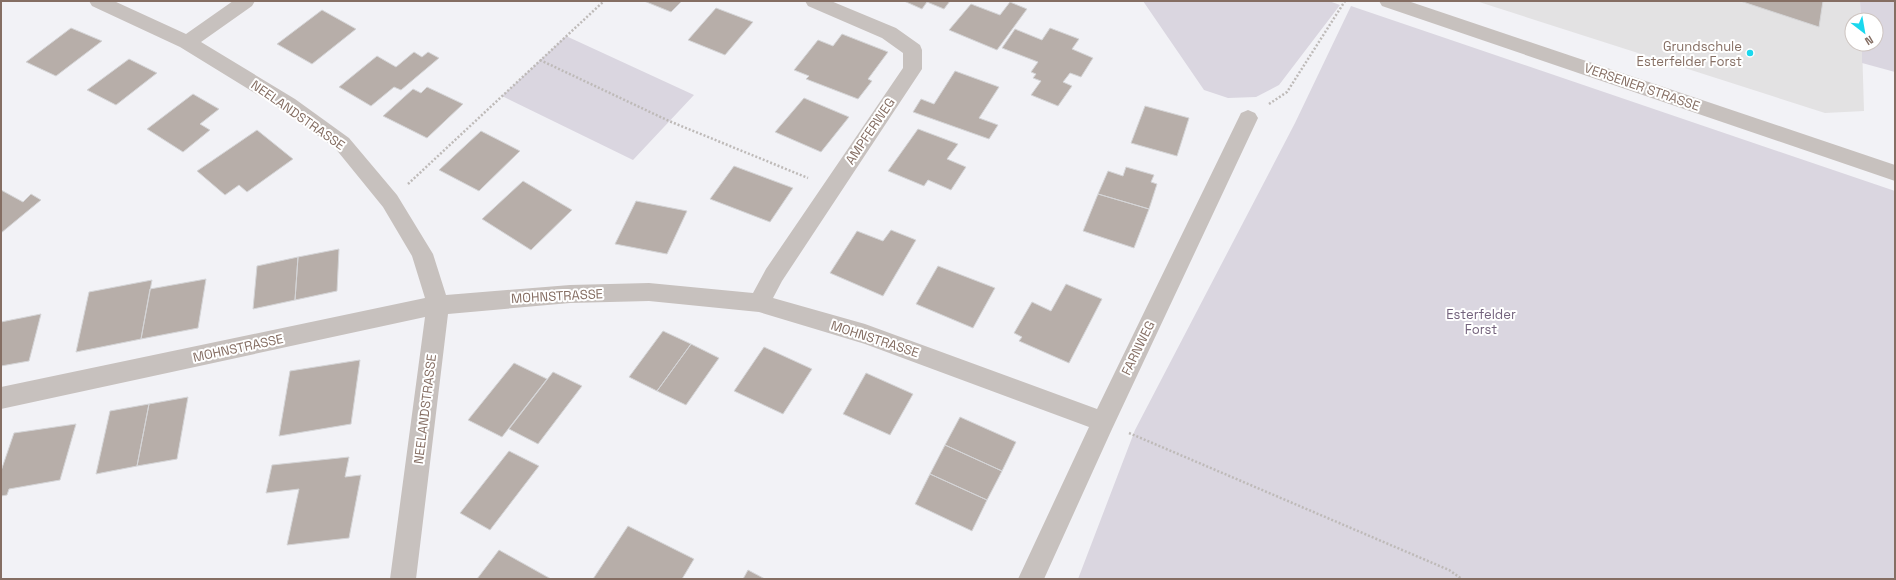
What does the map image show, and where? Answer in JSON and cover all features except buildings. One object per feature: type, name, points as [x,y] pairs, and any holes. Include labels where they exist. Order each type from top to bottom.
[{"type":"street","name":"NEELANDSTRASSE","points":[[98,1],[186,42],[288,104],[342,143],[390,201],[422,254],[438,305],[403,579]]},
{"type":"street","points":[[186,42],[246,1]]},
{"type":"street","name":"AMPFERWEG","points":[[759,303],[774,275],[912,68],[913,50],[889,33],[814,1]]},
{"type":"street","name":"VERSENER STRASSE","points":[[1388,1],[1895,173]]},
{"type":"street","name":"FARNWEG","points":[[1031,579],[1102,422],[1248,118]]},
{"type":"street","name":"MOHNSTRASSE","points":[[1,398],[438,305],[570,294],[649,292],[759,303],[865,334],[970,370],[1102,422]]},
{"type":"path","points":[[390,201],[604,1]]},
{"type":"path","points":[[1248,118],[1287,92],[1345,1]]},
{"type":"path","points":[[540,60],[669,121],[832,188]]},
{"type":"path","points":[[1102,422],[1449,570],[1462,579]]},
{"type":"shaded area","name":"Grundschule Esterfelder Forst","points":[[1476,1],[1860,1],[1861,12],[1844,12],[1844,52],[1862,52],[1864,111],[1825,113]]},
{"type":"green space","points":[[1143,1],[1329,1],[1340,5],[1279,85],[1256,97],[1228,98],[1204,90]]},
{"type":"green space","points":[[1860,1],[1895,1],[1895,72],[1862,63],[1862,52],[1884,52],[1884,12],[1861,12]]},
{"type":"green space","name":"Esterfelder Forst","points":[[1351,6],[1895,191],[1895,579],[1078,579],[1135,430],[1295,123]]},
{"type":"green space","points":[[566,36],[694,95],[633,160],[502,96]]},
{"type":"place","name":"Grundschule Esterfelder Forst","points":[[1750,53]]}]
